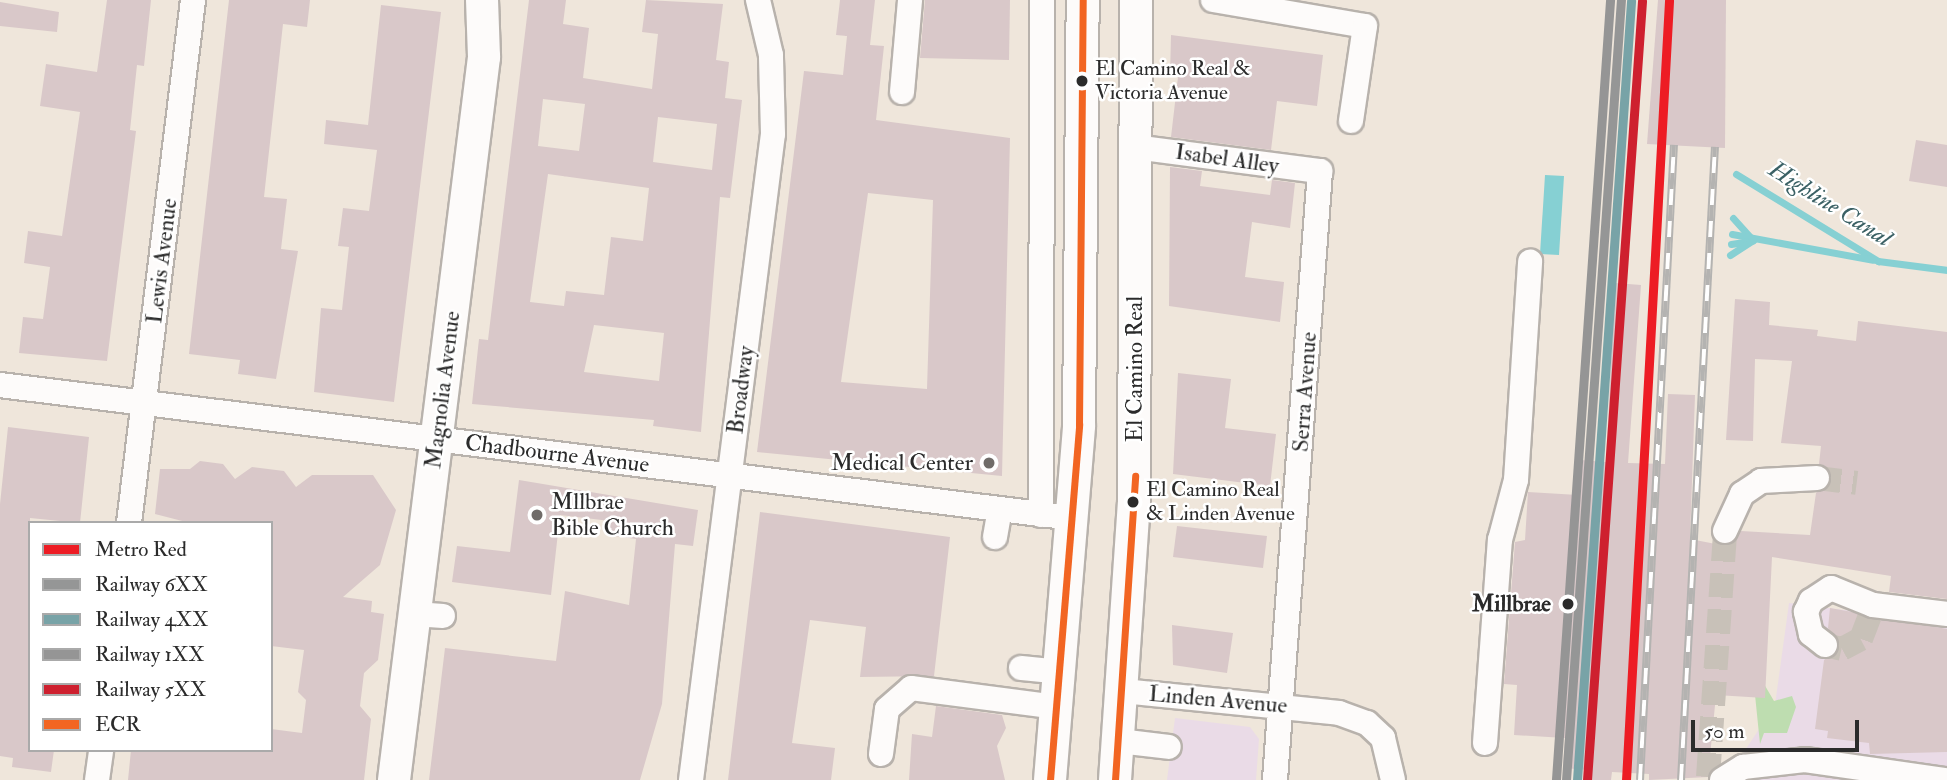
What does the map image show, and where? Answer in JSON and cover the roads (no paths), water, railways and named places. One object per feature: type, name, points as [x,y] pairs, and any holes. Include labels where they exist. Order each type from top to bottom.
[{"type":"main road","name":"Magnolia Avenue","points":[[394,780],[429,615],[438,440],[484,57],[482,0]]},
{"type":"main road","points":[[1050,780],[1073,518],[1083,328],[1083,0]]},
{"type":"main road","name":"El Camino Real","points":[[1115,780],[1134,504],[1136,0]]},
{"type":"street","name":"Lewis Avenue","points":[[129,521],[193,0]]},
{"type":"street","name":"Broadway","points":[[691,780],[773,134],[771,55],[758,0]]},
{"type":"street","points":[[902,92],[910,0]]},
{"type":"street","points":[[1041,515],[1042,0]]},
{"type":"street","points":[[1213,0],[1365,26],[1351,121]]},
{"type":"street","name":"Isabel Alley","points":[[1134,147],[1320,172]]},
{"type":"street","name":"Serra Avenue","points":[[1269,766],[1280,704],[1320,172]]},
{"type":"street","points":[[1485,743],[1500,540],[1516,480],[1530,261]]},
{"type":"street","name":"Chadbourne Avenue","points":[[0,385],[1073,518]]},
{"type":"street","points":[[1725,531],[1742,494],[1761,481],[1817,478]]},
{"type":"street","points":[[995,537],[1000,509]]},
{"type":"street","points":[[1825,645],[1806,618],[1821,591],[1845,591],[1872,609],[1947,614]]},
{"type":"street","points":[[1021,668],[1061,672]]},
{"type":"street","points":[[881,754],[887,709],[911,688],[1058,707]]},
{"type":"street","name":"Linden Avenue","points":[[1123,691],[1280,704],[1313,709],[1367,723],[1383,738],[1393,780]]},
{"type":"street","points":[[1119,741],[1169,747]]},
{"type":"street","points":[[97,780],[101,752]]},
{"type":"street","points":[[1713,779],[1743,767],[1805,760],[1946,780]]},
{"type":"water","points":[[1545,175],[1564,176],[1559,255],[1540,254]]},
{"type":"waterway","name":"Highline Canal","points":[[1736,174],[1878,261],[1947,270]]},
{"type":"waterway","points":[[1733,218],[1753,240]]},
{"type":"waterway","points":[[1732,234],[1873,260]]},
{"type":"waterway","points":[[1730,255],[1753,240]]},
{"type":"waterway","points":[[1731,244],[1749,241]]},
{"type":"tunnel","points":[[1817,478],[1857,483]]},
{"type":"tunnel","points":[[1708,777],[1725,531]]},
{"type":"tunnel","points":[[1825,645],[1842,649],[1861,639],[1871,613]]},
{"type":"railway","points":[[1640,780],[1674,145]]},
{"type":"railway","points":[[1681,780],[1715,147]]},
{"type":"metro line","name":"Red","points":[[1626,780],[1669,0]]},
{"type":"rail line","name":"1XX","points":[[1556,779],[1610,0]]},
{"type":"rail line","name":"6XX","points":[[1566,780],[1621,0]]},
{"type":"rail line","name":"4XX","points":[[1577,780],[1631,1]]},
{"type":"rail line","name":"5XX","points":[[1587,780],[1642,1]]},
{"type":"place","name":"El Camino Real & Victoria Avenue","points":[[1082,81]]},
{"type":"place","name":"Medical Center","points":[[989,463]]},
{"type":"place","name":"El Camino Real & Linden Avenue","points":[[1133,502]]},
{"type":"place","name":"Mllbrae Bible Church","points":[[537,515]]},
{"type":"place","name":"Millbrae","points":[[1568,604]]}]
